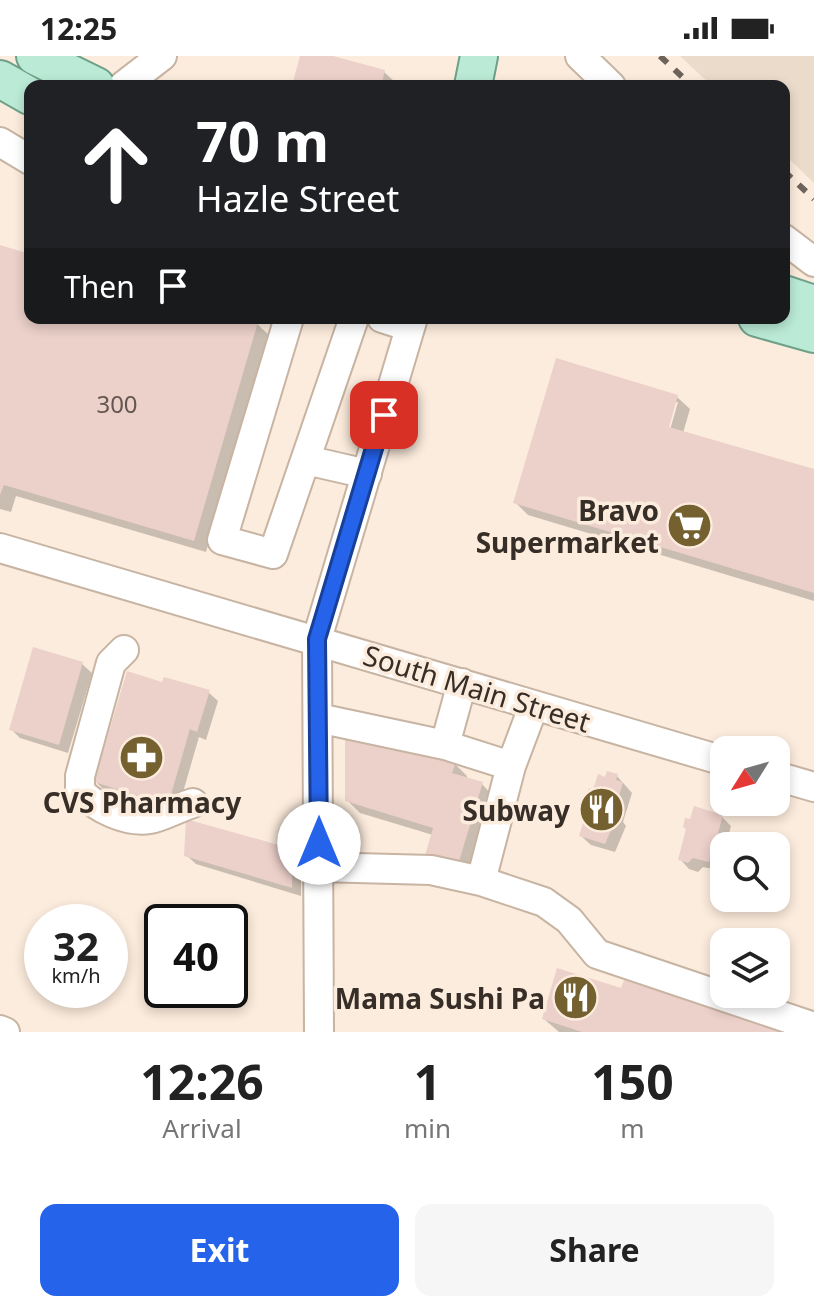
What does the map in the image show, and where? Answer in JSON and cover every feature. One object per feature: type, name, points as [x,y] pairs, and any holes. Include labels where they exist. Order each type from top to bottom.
[{"type":"main road","points":[[35,56],[84,80]]},
{"type":"main road","points":[[474,80],[479,56]]},
{"type":"main road","points":[[0,79],[24,93]]},
{"type":"main road","points":[[790,296],[814,304]]},
{"type":"main road","points":[[778,324],[814,334]]},
{"type":"street","points":[[131,80],[162,56]]},
{"type":"street","points":[[580,56],[605,80]]},
{"type":"street","points":[[0,142],[24,156]]},
{"type":"street","points":[[790,244],[814,262]]},
{"type":"street","points":[[287,324],[222,540],[273,554],[352,324]]},
{"type":"street","points":[[319,1032],[317,639],[412,324]]},
{"type":"street","points":[[306,460],[367,474]]},
{"type":"street","name":"South Main Street","points":[[0,548],[710,757]]},
{"type":"street","points":[[124,650],[111,663],[80,776],[80,791],[91,803],[135,819],[152,819],[193,803]]},
{"type":"street","points":[[445,745],[462,683]]},
{"type":"street","points":[[481,881],[511,766],[534,705]]},
{"type":"street","points":[[318,718],[445,745],[511,766]]},
{"type":"street","points":[[790,780],[814,787]]},
{"type":"street","points":[[319,867],[431,870],[481,881],[544,902],[569,920],[597,954],[814,1027]]},
{"type":"shaded area","points":[[680,56],[814,56],[814,183],[790,160],[790,80],[706,80]]},
{"type":"building","points":[[300,56],[333,56],[385,70],[382,80],[294,80]]},
{"type":"building","points":[[0,245],[24,252],[24,324],[257,324],[194,541],[4,485],[0,495]]},
{"type":"building","points":[[556,358],[678,395],[669,427],[814,469],[814,593],[513,503]]},
{"type":"building","points":[[33,647],[83,662],[59,745],[9,730]]},
{"type":"building","name":"CVS Pharmacy","points":[[127,671],[162,682],[164,677],[210,690],[197,732],[190,729],[168,805],[94,782]]},
{"type":"building","points":[[345,729],[456,762],[452,773],[483,782],[457,868],[424,859],[433,828],[345,801]]},
{"type":"building","name":"Subway","points":[[607,771],[618,774],[616,780],[623,782],[614,813],[618,814],[605,844],[579,836],[588,807],[583,806],[589,788],[593,790],[598,774],[605,777]]},
{"type":"building","points":[[694,806],[710,811],[710,816],[723,816],[718,832],[710,832],[709,862],[693,858],[688,863],[678,860],[686,829],[683,827],[685,818],[690,819]]},
{"type":"building","points":[[186,819],[293,849],[292,888],[184,856]]},
{"type":"building","points":[[557,968],[621,988],[624,980],[789,1032],[582,1032],[542,1019]]},
{"type":"railway","points":[[660,56],[686,80]]},
{"type":"railway","points":[[790,177],[814,199]]},
{"type":"place","name":"Bravo Supermarket","points":[[690,526]]},
{"type":"place","name":"CVS Pharmacy","points":[[142,757]]},
{"type":"place","name":"Subway","points":[[601,810]]},
{"type":"place","name":"Mama Sushi Pa","points":[[576,998]]},
{"type":"route","points":[[319,843],[317,639],[384,415]]}]
